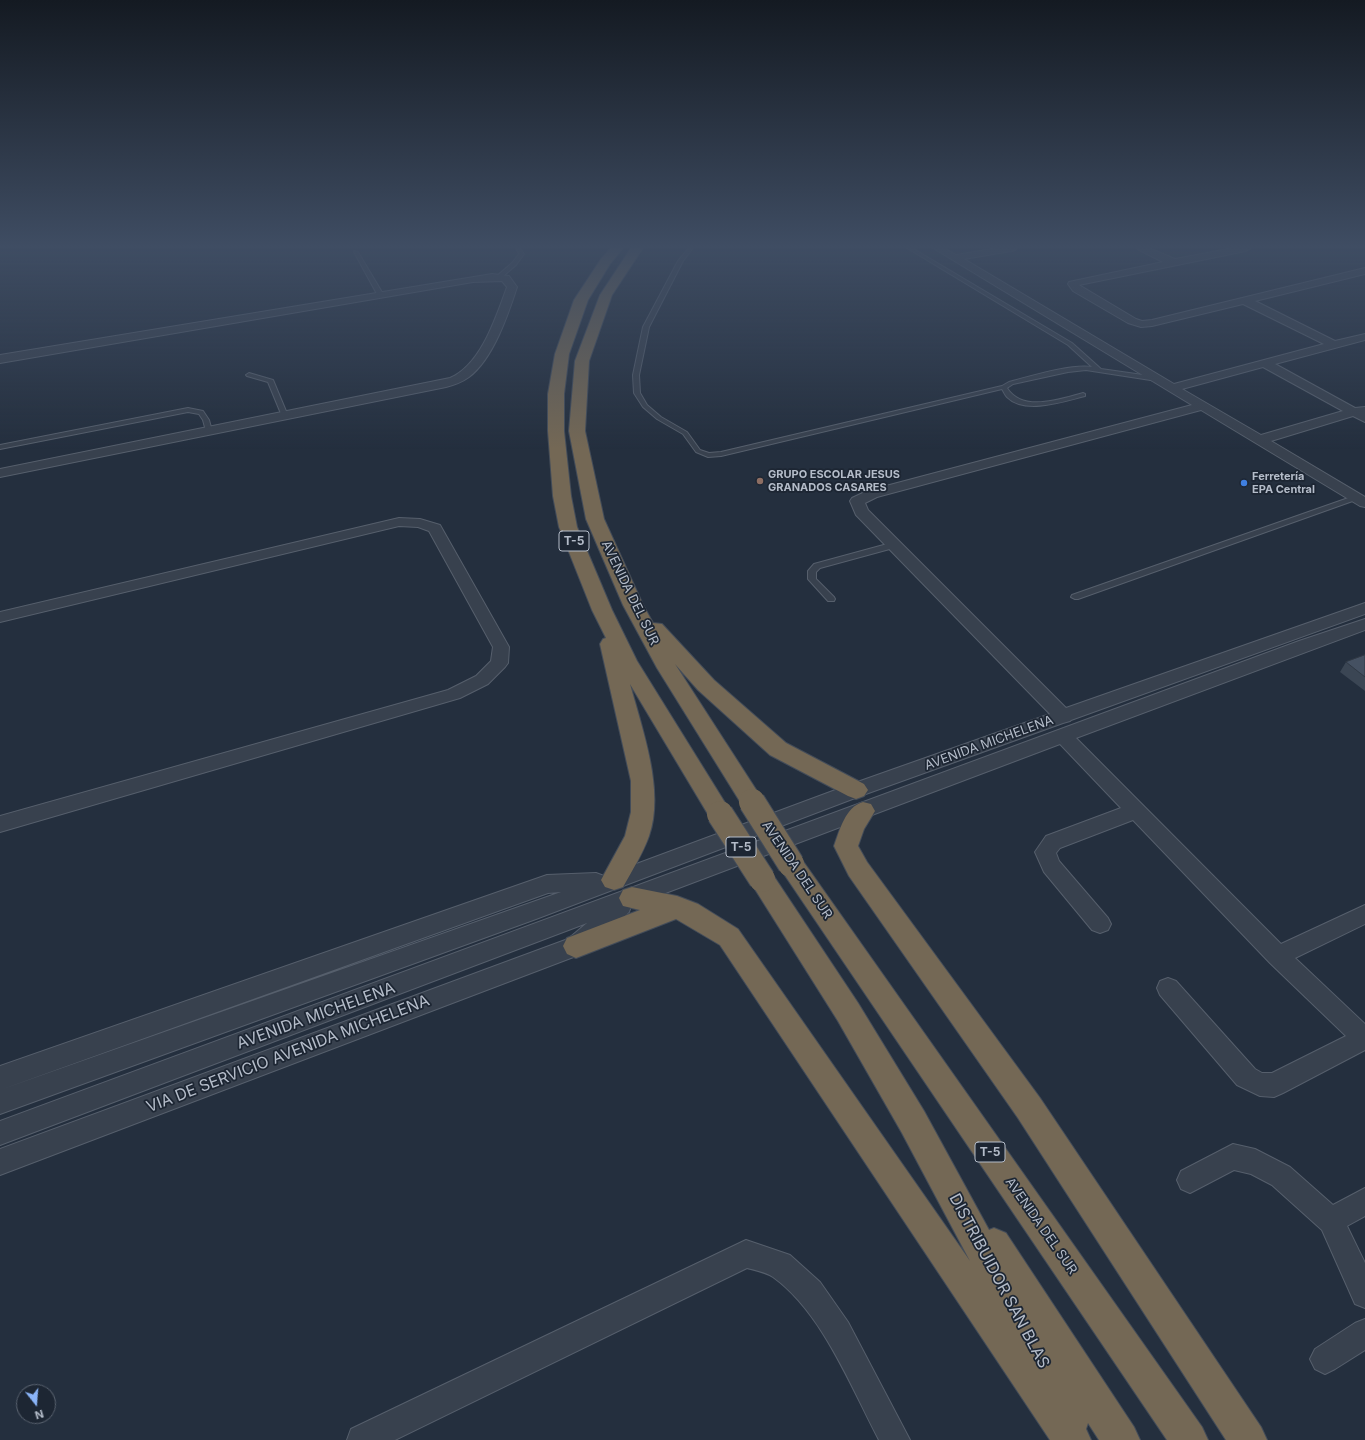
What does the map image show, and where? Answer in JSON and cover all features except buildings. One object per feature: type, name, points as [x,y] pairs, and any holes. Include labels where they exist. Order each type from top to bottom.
[{"type":"highway","name":"T-5","points":[[575,315],[562,354],[556,394],[556,432],[562,496],[568,527],[602,610],[627,661],[720,814],[848,1012],[913,1122]]},
{"type":"highway","name":"AVENIDA DEL SUR","points":[[599,315],[582,361],[577,431],[595,519],[633,605],[667,668],[791,864],[1189,1440]]},
{"type":"highway","points":[[633,605],[706,686],[778,749],[860,801],[846,846],[858,869],[1029,1108],[1248,1440]]},
{"type":"highway","points":[[602,610],[643,781],[643,812],[623,889],[689,912],[729,937],[1072,1440]]},
{"type":"highway","points":[[576,946],[677,907]]},
{"type":"highway","points":[[913,1122],[1121,1440]]},
{"type":"highway","name":"DISTRIBUIDOR SAN BLAS","points":[[913,1122],[1084,1440]]},
{"type":"street","points":[[0,359],[256,315]]},
{"type":"street","points":[[0,473],[446,384],[466,374],[477,365],[503,315]]},
{"type":"street","points":[[1050,315],[1171,388],[1362,499]]},
{"type":"street","points":[[1123,315],[1141,324],[1152,323],[1183,315]]},
{"type":"street","points":[[1274,315],[1334,345]]},
{"type":"street","points":[[1171,388],[1365,337]]},
{"type":"street","points":[[1264,364],[1362,413]]},
{"type":"street","points":[[1168,988],[1246,1077],[1260,1084],[1274,1084],[1364,1039],[1278,956],[1135,811],[1063,726],[894,545],[861,512],[857,501],[872,494],[1202,406]]},
{"type":"street","points":[[1260,440],[1362,413]]},
{"type":"street","points":[[0,617],[399,522],[420,523],[435,528],[501,647],[499,663],[482,680],[454,694],[0,824]]},
{"type":"street","name":"AVENIDA MICHELENA","points":[[0,1133],[623,889],[1063,726],[1365,608]]},
{"type":"street","name":"AVENIDA MICHELENA","points":[[1063,726],[1365,624]]},
{"type":"street","points":[[1100,924],[1051,866],[1045,852],[1053,842],[1135,811]]},
{"type":"street","name":"AVENIDA MICHELENA","points":[[0,1078],[547,884],[623,889]]},
{"type":"street","name":"AVENIDA MICHELENA","points":[[576,946],[623,889]]},
{"type":"street","name":"AVENIDA MICHELENA","points":[[0,1102],[623,889]]},
{"type":"street","points":[[1278,956],[1365,914]]},
{"type":"street","name":"VIA DE SERVICIO AVENIDA MICHELENA","points":[[0,1162],[576,946]]},
{"type":"street","points":[[1190,1180],[1233,1157],[1254,1162],[1281,1176],[1331,1221],[1365,1294]]},
{"type":"street","points":[[1331,1221],[1365,1201]]},
{"type":"street","points":[[362,1440],[746,1254],[780,1265],[810,1292],[838,1332],[895,1440]]},
{"type":"street","points":[[1325,1359],[1365,1333]]},
{"type":"lane","points":[[652,315],[646,327],[636,376],[637,393],[645,406],[659,418],[685,433],[698,451],[708,455],[721,454],[1004,387],[1011,383],[1068,370],[1086,368],[1157,379]]},
{"type":"lane","points":[[1022,315],[1070,344],[1099,370]]},
{"type":"lane","points":[[249,375],[271,381],[285,416]]},
{"type":"lane","points":[[1004,387],[1009,396],[1023,403],[1042,404],[1083,395]]},
{"type":"lane","points":[[0,446],[188,410],[201,412],[206,420],[208,431]]},
{"type":"lane","points":[[1075,597],[1362,499]]},
{"type":"lane","points":[[831,599],[812,579],[812,571],[817,566],[894,545]]},
{"type":"place","name":"GRUPO ESCOLAR JESUS GRANADOS CASARES","points":[[760,481]]},
{"type":"place","name":"Ferretería EPA Central","points":[[1244,483]]}]
